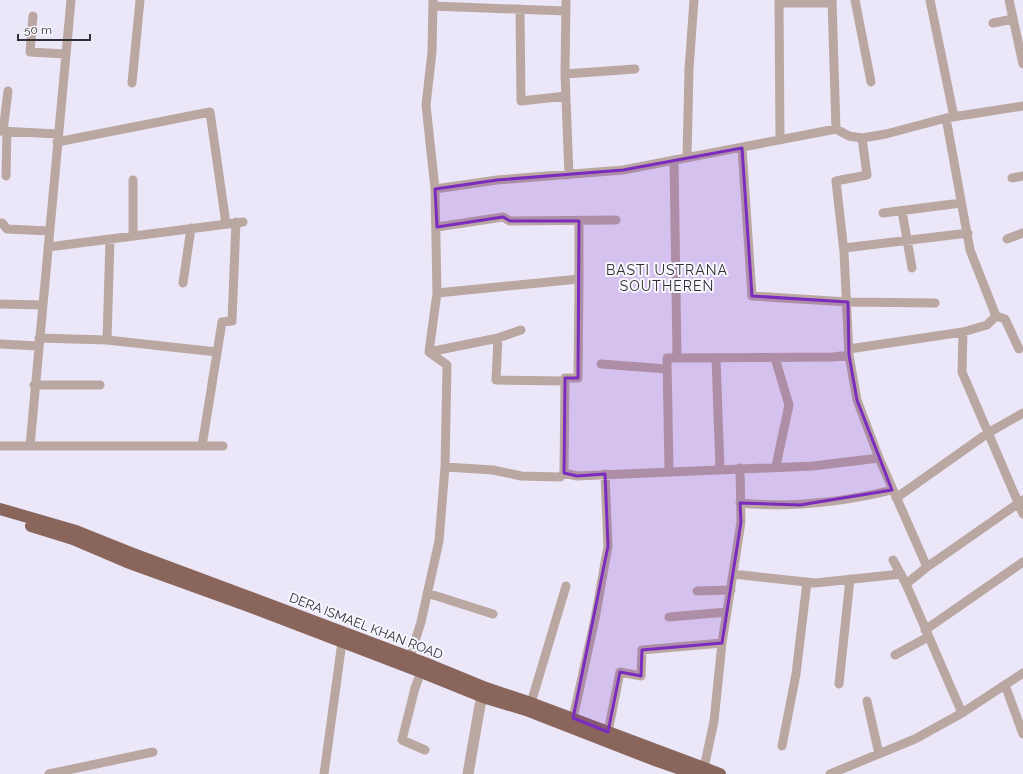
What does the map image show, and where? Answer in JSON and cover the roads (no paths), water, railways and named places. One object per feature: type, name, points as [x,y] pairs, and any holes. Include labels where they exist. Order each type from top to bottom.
[{"type":"highway","name":"DERA ISMAEL KHAN ROAD","points":[[0,509],[76,531],[130,553],[410,657],[485,693],[652,759],[700,771],[720,774]]},
{"type":"highway","name":"DERA ISMAEL KHAN ROAD","points":[[0,516],[73,540],[421,672],[485,693],[531,702],[608,732],[700,771]]},
{"type":"street","points":[[30,446],[34,385],[71,0]]},
{"type":"street","points":[[132,83],[140,0]]},
{"type":"street","points":[[566,0],[565,74],[570,175]]},
{"type":"street","points":[[687,158],[689,69],[694,0]]},
{"type":"street","points":[[855,0],[871,82]]},
{"type":"street","points":[[930,0],[950,117],[970,250],[996,316]]},
{"type":"street","points":[[1009,0],[1023,64]]},
{"type":"street","points":[[780,140],[779,1],[832,1],[836,129]]},
{"type":"street","points":[[429,352],[437,293],[436,189],[426,105],[432,52],[433,3],[479,3],[520,9],[565,11]]},
{"type":"street","points":[[520,9],[522,101],[566,96]]},
{"type":"street","points":[[33,16],[30,52],[66,54]]},
{"type":"street","points":[[993,23],[1014,23],[1023,20]]},
{"type":"street","points":[[565,74],[635,69]]},
{"type":"street","points":[[6,176],[3,131],[8,91]]},
{"type":"street","points":[[436,189],[497,180],[623,170],[836,129],[849,136],[862,138],[886,134],[950,117],[1023,106]]},
{"type":"street","points":[[3,131],[58,138],[210,112],[226,224]]},
{"type":"street","points":[[862,138],[867,175],[836,181],[844,248],[848,302],[849,352],[857,400],[894,494],[927,567]]},
{"type":"street","points":[[742,148],[752,296],[848,302],[935,303]]},
{"type":"street","points":[[674,160],[677,356]]},
{"type":"street","points":[[1012,178],[1023,176]]},
{"type":"street","points":[[133,180],[133,236]]},
{"type":"street","points":[[883,213],[962,203]]},
{"type":"street","points":[[902,211],[912,268]]},
{"type":"street","points":[[437,227],[504,217],[510,221],[616,220]]},
{"type":"street","points":[[445,467],[493,470],[521,476],[560,477],[564,472],[565,378],[578,378],[579,221]]},
{"type":"street","points":[[48,247],[240,222],[232,321],[222,322],[202,446]]},
{"type":"street","points":[[0,223],[2,223],[7,229],[49,231]]},
{"type":"street","points":[[183,283],[191,228]]},
{"type":"street","points":[[844,248],[968,233]]},
{"type":"street","points":[[1006,239],[1023,233]]},
{"type":"street","points":[[107,340],[110,239]]},
{"type":"street","points":[[437,293],[579,279]]},
{"type":"street","points":[[0,304],[42,305]]},
{"type":"street","points":[[669,472],[667,358],[677,356],[716,359],[833,357],[849,352],[963,332],[987,325],[996,316]]},
{"type":"street","points":[[996,316],[1005,319],[1019,349]]},
{"type":"street","points":[[429,352],[498,338],[521,330]]},
{"type":"street","points":[[963,332],[962,372],[988,433],[1021,502],[1023,514]]},
{"type":"street","points":[[498,338],[496,380],[565,381]]},
{"type":"street","points":[[0,344],[107,340],[217,352]]},
{"type":"street","points":[[410,657],[421,622],[439,541],[445,467],[447,365],[429,352]]},
{"type":"street","points":[[774,358],[789,405],[776,466]]},
{"type":"street","points":[[716,359],[720,469]]},
{"type":"street","points":[[601,364],[667,369]]},
{"type":"street","points":[[34,385],[100,385]]},
{"type":"street","points":[[740,503],[772,506],[800,505],[894,494],[1023,412]]},
{"type":"street","points":[[0,446],[223,446]]},
{"type":"street","points":[[564,472],[577,476],[776,466],[813,466],[879,458]]},
{"type":"street","points":[[700,771],[714,721],[722,643],[741,522],[740,468]]},
{"type":"street","points":[[573,718],[596,619],[608,546],[605,474]]},
{"type":"street","points":[[906,584],[927,567],[1021,502]]},
{"type":"street","points":[[893,560],[906,584],[962,713]]},
{"type":"street","points":[[894,655],[1023,562]]},
{"type":"street","points":[[733,574],[815,583],[900,574]]},
{"type":"street","points":[[839,684],[850,579]]},
{"type":"street","points":[[782,746],[796,674],[807,582]]},
{"type":"street","points":[[531,702],[566,586]]},
{"type":"street","points":[[697,591],[731,590]]},
{"type":"street","points":[[427,593],[493,614]]},
{"type":"street","points":[[669,618],[727,612]]},
{"type":"street","points":[[324,774],[342,642]]},
{"type":"street","points":[[608,732],[620,672],[641,676],[642,650],[722,643]]},
{"type":"street","points":[[421,672],[415,688],[402,740],[425,750]]},
{"type":"street","points":[[830,774],[915,739],[962,713],[1023,673]]},
{"type":"street","points":[[1005,685],[1023,734]]},
{"type":"street","points":[[468,774],[480,705],[485,693]]},
{"type":"street","points":[[867,701],[879,754]]},
{"type":"street","points":[[49,774],[153,752]]},
{"type":"district","name":"BASTI USTRANA SOUTHEREN","points":[[667,278]]}]
